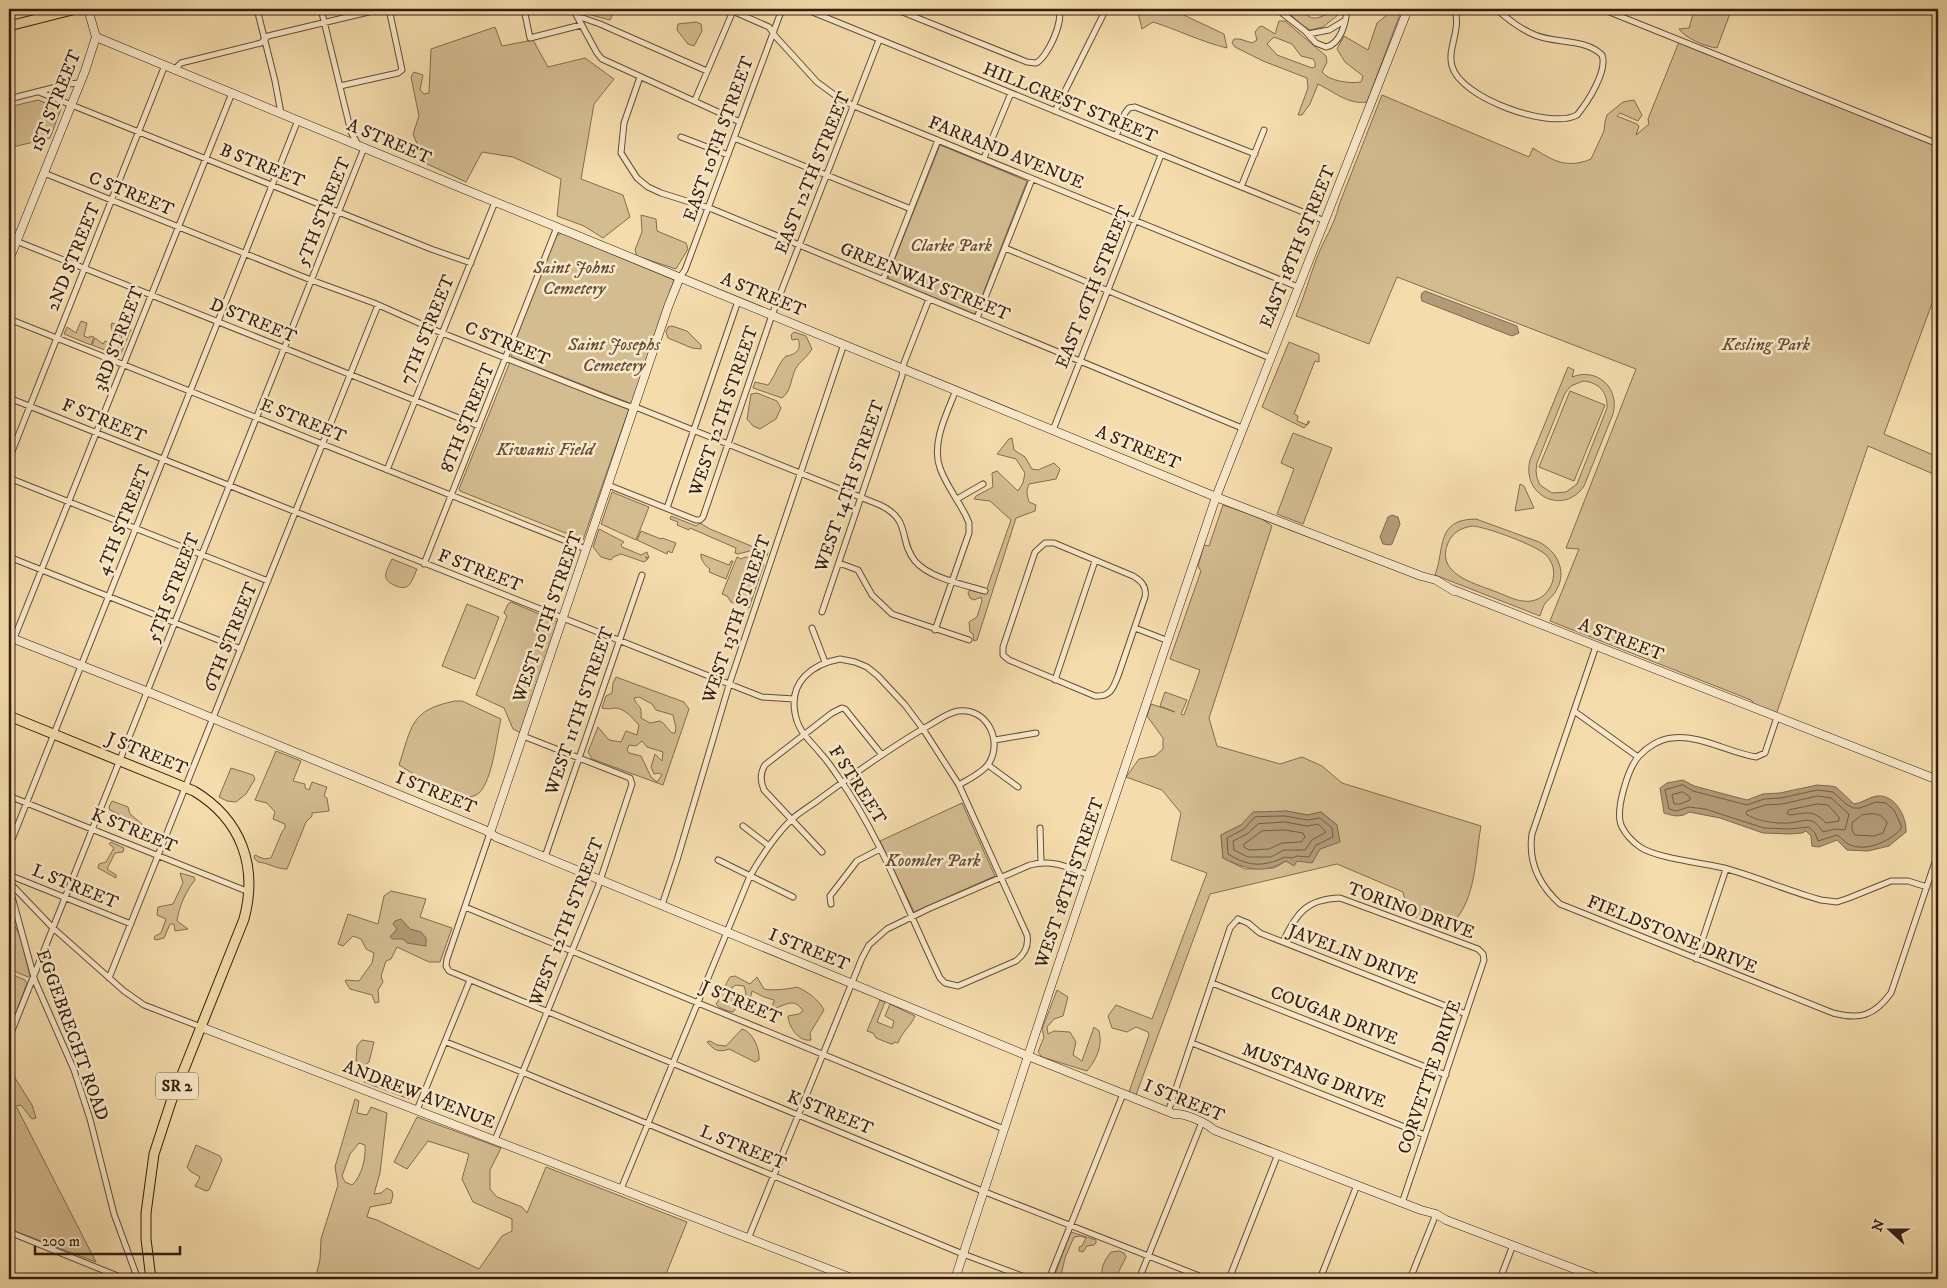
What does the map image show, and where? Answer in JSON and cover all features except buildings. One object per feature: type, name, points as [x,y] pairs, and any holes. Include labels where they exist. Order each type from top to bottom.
[{"type":"main road","points":[[9,26],[76,9]]},
{"type":"main road","name":"J STREET","points":[[9,716],[186,787],[205,798],[226,817],[240,840],[249,869],[249,892]]},
{"type":"main road","name":"SR 2","points":[[151,1279],[146,1239],[146,1213],[154,1154],[171,1102],[240,932],[248,906],[249,892]]},
{"type":"street","points":[[88,9],[96,37]]},
{"type":"street","points":[[257,9],[281,113]]},
{"type":"street","points":[[321,9],[352,136],[361,147]]},
{"type":"street","points":[[175,69],[181,63],[261,43],[268,36],[381,9]]},
{"type":"street","points":[[340,86],[398,73],[402,70],[403,64],[389,9]]},
{"type":"street","points":[[524,9],[530,38],[582,26]]},
{"type":"street","points":[[573,9],[596,53],[602,59],[740,122]]},
{"type":"street","name":"EAST 10TH STREET","points":[[680,277],[685,270],[782,9]]},
{"type":"street","name":"HILLCREST STREET","points":[[805,9],[1325,221]]},
{"type":"street","points":[[894,9],[1027,62],[1036,63],[1043,58],[1060,22],[1061,16],[1058,9]]},
{"type":"street","points":[[1055,112],[1106,9]]},
{"type":"street","points":[[1277,9],[1320,45],[1329,47],[1337,41],[1345,21],[1347,9]]},
{"type":"street","name":"EAST 18TH STREET","points":[[1216,497],[1408,9]]},
{"type":"street","points":[[1454,9],[1457,28],[1451,56],[1452,67],[1466,84],[1498,105],[1524,114],[1561,119],[1577,115],[1600,76],[1603,66],[1602,55],[1585,45],[1535,36],[1514,24],[1496,9]]},
{"type":"street","points":[[1602,9],[1938,144]]},
{"type":"street","points":[[695,100],[730,10]]},
{"type":"street","name":"FARRAND AVENUE","points":[[730,10],[769,27],[773,34],[817,82],[854,106],[1298,287]]},
{"type":"street","points":[[579,18],[600,24],[707,71]]},
{"type":"street","points":[[1308,34],[1329,30],[1345,21]]},
{"type":"street","name":"A STREET","points":[[96,37],[1216,497],[1421,576],[1436,580],[1454,590],[1938,780]]},
{"type":"street","name":"1ST STREET","points":[[9,260],[12,241],[44,173],[80,84],[96,42],[96,37]]},
{"type":"street","name":"EAST 12TH STREET","points":[[772,315],[879,40]]},
{"type":"street","name":"2ND STREET","points":[[9,458],[165,65]]},
{"type":"street","name":"GREENWAY STREET","points":[[640,77],[624,123],[621,153],[637,178],[661,193],[799,245],[1242,428]]},
{"type":"street","points":[[9,99],[68,84],[80,84]]},
{"type":"street","name":"B STREET","points":[[39,92],[338,212],[471,263]]},
{"type":"street","name":"3RD STREET","points":[[9,651],[11,638],[41,569],[232,93]]},
{"type":"street","points":[[984,158],[1011,93]]},
{"type":"street","points":[[1116,136],[1125,112],[1129,108],[1134,107],[1254,154]]},
{"type":"street","name":"4TH STREET","points":[[9,847],[298,120]]},
{"type":"street","points":[[1241,187],[1264,130]]},
{"type":"street","points":[[681,137],[728,155]]},
{"type":"street","points":[[734,138],[910,209]]},
{"type":"street","points":[[883,280],[938,140]]},
{"type":"street","name":"5TH STREET","points":[[9,1038],[338,212],[361,147]]},
{"type":"street","name":"EAST 16TH STREET","points":[[1053,430],[1161,155]]},
{"type":"street","name":"C STREET","points":[[44,173],[378,305],[506,358],[801,472],[880,505],[894,514],[901,523],[908,548],[915,562],[929,573],[985,591]]},
{"type":"street","points":[[977,318],[1032,179]]},
{"type":"street","name":"7TH STREET","points":[[387,470],[495,202]]},
{"type":"street","name":"8TH STREET","points":[[424,564],[557,227]]},
{"type":"street","name":"D STREET","points":[[12,241],[480,426]]},
{"type":"street","points":[[1005,248],[1270,358]]},
{"type":"street","name":"WEST 10TH STREET","points":[[446,966],[668,307],[680,277]]},
{"type":"street","name":"WEST 14TH STREET","points":[[822,612],[904,368],[930,300]]},
{"type":"street","points":[[608,485],[667,508],[738,301]]},
{"type":"street","name":"6TH STREET","points":[[109,978],[378,305]]},
{"type":"street","name":"WEST 12TH STREET","points":[[667,508],[696,520],[700,520],[703,517],[772,315]]},
{"type":"street","name":"E STREET","points":[[9,319],[586,549]]},
{"type":"street","name":"WEST 13TH STREET","points":[[662,905],[678,860],[729,684],[844,344]]},
{"type":"street","points":[[935,630],[968,533],[969,523],[942,474],[937,454],[940,434],[956,390]]},
{"type":"street","name":"F STREET","points":[[9,398],[762,697],[794,699],[795,714],[803,736],[821,754],[842,783],[880,849],[940,978],[945,983],[958,986],[1021,957],[1025,952],[1028,941],[959,786],[922,729],[887,684],[868,667],[840,659],[825,662]]},
{"type":"street","points":[[9,478],[268,580]]},
{"type":"street","points":[[957,499],[983,484]]},
{"type":"street","name":"WEST 18TH STREET","points":[[955,1279],[1166,640],[1216,497]]},
{"type":"street","points":[[1045,543],[1054,543],[1140,580],[1144,586],[1145,597],[1135,628],[1114,688],[1110,693],[1102,696],[1095,696],[1054,680],[1005,658],[1002,652],[1035,552],[1045,543]]},
{"type":"street","points":[[9,558],[241,649]]},
{"type":"street","points":[[1054,680],[1095,561]]},
{"type":"street","points":[[839,563],[858,570],[872,595],[892,614],[969,640]]},
{"type":"street","name":"WEST 11TH STREET","points":[[545,857],[642,575]]},
{"type":"street","points":[[794,699],[801,681],[811,670],[825,662],[812,628]]},
{"type":"street","points":[[1135,628],[1166,640]]},
{"type":"street","name":"I STREET","points":[[11,638],[213,719],[1028,1056],[1168,1112],[1185,1115],[1202,1122],[1214,1130],[1601,1279]]},
{"type":"street","name":"FIELDSTONE DRIVE","points":[[1596,646],[1532,834],[1530,847],[1537,875],[1548,892],[1568,908],[1833,1013],[1859,1016],[1870,1013],[1882,1005],[1891,993],[1938,853]]},
{"type":"street","points":[[822,852],[764,790],[761,777],[765,765],[837,709],[842,708],[865,732],[882,755]]},
{"type":"street","points":[[621,1189],[750,876],[769,846],[791,820],[882,755],[951,712],[968,711],[984,718],[995,740],[994,753],[988,765],[959,786]]},
{"type":"street","points":[[1574,711],[1638,757]]},
{"type":"street","points":[[1777,717],[1765,753],[1760,756],[1752,757],[1692,739],[1678,737],[1662,740],[1648,747],[1638,757],[1630,772],[1620,804],[1622,827],[1630,839],[1652,853],[1726,869],[1809,897],[1837,902],[1891,881],[1908,881],[1927,887]]},
{"type":"street","points":[[995,740],[1036,733]]},
{"type":"street","points":[[523,736],[578,757]]},
{"type":"street","name":"WEST 12TH STREET","points":[[495,1140],[600,879],[632,786],[630,778],[578,757]]},
{"type":"street","points":[[988,765],[1018,787]]},
{"type":"street","name":"K STREET","points":[[9,796],[249,892]]},
{"type":"street","points":[[743,826],[769,846]]},
{"type":"street","points":[[1040,828],[1041,862]]},
{"type":"street","points":[[831,904],[830,896],[857,861],[880,849]]},
{"type":"street","points":[[718,860],[793,897]]},
{"type":"street","points":[[748,1239],[851,984],[869,945],[887,929],[911,917],[1030,865],[1041,862],[1059,864],[1088,875]]},
{"type":"street","points":[[1696,959],[1726,869]]},
{"type":"street","name":"L STREET","points":[[9,875],[131,924]]},
{"type":"street","name":"ANDREW AVENUE","points":[[9,882],[53,928],[124,991],[144,1005],[854,1279]]},
{"type":"street","name":"EGGEBRECHT ROAD","points":[[9,886],[33,976],[74,1070],[90,1120],[114,1214],[136,1274],[136,1279]]},
{"type":"street","name":"TORINO DRIVE","points":[[1283,942],[1291,923],[1300,912],[1324,898],[1340,898],[1478,949],[1483,954],[1484,960]]},
{"type":"street","name":"J STREET","points":[[465,907],[1004,1129]]},
{"type":"street","name":"JAVELIN DRIVE","points":[[1212,983],[1230,928],[1237,916],[1260,933],[1466,1014]]},
{"type":"street","name":"CORVETTE DRIVE","points":[[1402,1203],[1484,960]]},
{"type":"street","name":"K STREET","points":[[446,966],[449,971],[470,980],[798,1115],[1207,1279]]},
{"type":"street","points":[[417,1110],[470,980]]},
{"type":"street","points":[[1168,1112],[1212,983]]},
{"type":"street","name":"COUGAR DRIVE","points":[[1212,983],[1446,1075]]},
{"type":"street","name":"L STREET","points":[[446,1042],[963,1254],[1030,1279]]},
{"type":"street","name":"MUSTANG DRIVE","points":[[1192,1043],[1425,1134]]},
{"type":"street","points":[[1049,1279],[1123,1094]]},
{"type":"street","points":[[1139,1279],[1202,1122]]},
{"type":"street","points":[[1229,1279],[1278,1154]]},
{"type":"street","points":[[1320,1279],[1357,1184]]},
{"type":"street","points":[[1410,1279],[1436,1214]]},
{"type":"street","points":[[9,1232],[125,1279]]},
{"type":"street","points":[[1500,1279],[1513,1245]]},
{"type":"green space","points":[[577,9],[615,9],[610,20],[591,15],[589,12],[587,15]]},
{"type":"green space","points":[[1137,9],[1155,9],[1167,15],[1171,9],[1224,34],[1227,48],[1208,43],[1153,22],[1142,29]]},
{"type":"green space","points":[[1284,9],[1301,9],[1313,18],[1335,11],[1338,15],[1323,27],[1310,30]]},
{"type":"green space","points":[[1391,9],[1402,9],[1367,102],[1348,100],[1318,84],[1310,104],[1302,115],[1298,115],[1308,88],[1307,78],[1263,61],[1235,47],[1232,43],[1234,39],[1240,39],[1252,43],[1257,40],[1255,32],[1262,26],[1275,34],[1279,21],[1285,21],[1326,56],[1327,62],[1322,72],[1325,75],[1340,81],[1361,82],[1363,76],[1345,62],[1337,49],[1344,36],[1368,50],[1377,23]],"holes":[[[1274,37],[1292,44],[1301,56],[1313,59],[1315,67],[1312,68],[1277,55],[1267,44]]]},
{"type":"green space","points":[[1683,9],[1726,9],[1731,11],[1717,48],[1696,42],[1679,29],[1689,28],[1693,14]]},
{"type":"green space","points":[[696,22],[701,24],[702,31],[694,46],[688,44],[677,30],[678,24]]},
{"type":"green space","points":[[495,27],[502,46],[533,40],[548,67],[585,58],[614,79],[594,104],[581,179],[623,195],[630,217],[603,238],[584,226],[557,216],[561,179],[513,157],[482,152],[466,182],[425,163],[413,134],[419,116],[411,77],[414,72],[423,75],[420,90],[424,94],[429,93],[431,49]]},
{"type":"green space","name":"Kesling Park","points":[[1679,42],[1938,146],[1938,287],[1884,434],[1938,457],[1938,476],[1868,446],[1776,715],[1756,706],[1751,700],[1550,621],[1579,549],[1566,548],[1636,369],[1397,277],[1369,344],[1296,316],[1316,260],[1335,219],[1382,95],[1529,157],[1533,148],[1547,157],[1560,162],[1582,162],[1591,159],[1604,131],[1607,115],[1623,102],[1634,100],[1642,115],[1638,121],[1620,113],[1617,116],[1639,126],[1636,135],[1649,124],[1648,119]]},
{"type":"green space","points":[[38,100],[61,109],[50,138],[9,148],[9,107]]},
{"type":"green space","name":"Clarke Park","points":[[940,145],[1027,181],[975,314],[889,279],[888,276]]},
{"type":"green space","points":[[641,215],[656,219],[657,231],[686,243],[688,249],[676,269],[637,256],[635,250],[642,232]]},
{"type":"green space","points":[[561,233],[674,280],[632,404],[512,357],[511,351],[556,236]]},
{"type":"green space","points":[[81,321],[87,323],[84,336],[94,337],[91,345],[64,334],[67,327],[76,333]]},
{"type":"green space","points":[[112,323],[131,329],[120,356],[92,345],[95,338],[103,344],[105,341],[109,343],[113,333]],"holes":[[[113,333],[122,336],[118,346],[121,348],[111,347],[115,337]]]},
{"type":"green space","points":[[672,326],[687,331],[701,345],[701,349],[692,348],[668,338],[666,332],[668,327]]},
{"type":"green space","points":[[794,332],[806,336],[812,349],[795,369],[786,395],[782,398],[753,388],[755,382],[768,385],[783,359],[799,349],[798,339],[792,340],[791,335]]},
{"type":"green space","points":[[1289,342],[1319,354],[1319,362],[1315,361],[1294,414],[1298,416],[1297,421],[1307,425],[1304,428],[1262,407]]},
{"type":"green space","name":"Kiwanis Field","points":[[510,362],[629,409],[583,540],[459,489]]},
{"type":"green space","points":[[1568,367],[1574,370],[1572,377],[1590,375],[1598,377],[1610,388],[1613,396],[1613,414],[1584,486],[1576,495],[1566,500],[1556,500],[1546,498],[1538,492],[1532,483],[1529,473],[1530,460]],"holes":[[[1583,381],[1593,383],[1604,393],[1607,408],[1577,484],[1566,492],[1552,493],[1540,485],[1536,471],[1537,463],[1565,393],[1571,386]]]},
{"type":"green space","points":[[1570,391],[1605,405],[1574,481],[1539,467]]},
{"type":"green space","points":[[757,393],[777,401],[781,408],[776,419],[760,429],[753,426],[747,419],[751,394]]},
{"type":"green space","points":[[1293,433],[1332,448],[1303,524],[1277,514],[1294,469],[1281,463]]},
{"type":"green space","points":[[1012,438],[1014,450],[1025,457],[1032,469],[1038,470],[1054,463],[1060,469],[1056,479],[1029,484],[1027,491],[1029,502],[1036,505],[1035,511],[1016,518],[977,640],[974,641],[973,634],[970,632],[969,622],[977,617],[982,601],[981,597],[974,600],[970,598],[968,593],[970,590],[985,594],[1011,520],[990,501],[974,499],[993,487],[992,473],[997,471],[1018,491],[1023,483],[1025,473],[1016,459],[997,454],[1009,439]]},
{"type":"green space","points":[[1520,484],[1524,486],[1534,508],[1515,511]]},
{"type":"green space","points":[[612,492],[649,507],[636,540],[601,524]]},
{"type":"green space","points":[[1223,505],[1261,518],[1272,526],[1209,718],[1217,746],[1280,764],[1302,757],[1322,766],[1342,783],[1481,826],[1469,896],[1456,919],[1446,928],[1409,915],[1403,892],[1337,864],[1210,894],[1136,1095],[1129,1092],[1149,1035],[1148,1032],[1136,1027],[1127,1032],[1112,1028],[1108,1016],[1116,1005],[1152,1019],[1207,873],[1171,860],[1181,813],[1162,790],[1126,777],[1139,759],[1155,756],[1163,749],[1163,738],[1147,716],[1151,704],[1175,712],[1160,706],[1165,692],[1187,700],[1181,714],[1184,715],[1200,670],[1170,659],[1201,571],[1198,566],[1204,545],[1209,546]],"holes":[[[1286,811],[1308,815],[1321,812],[1337,825],[1328,845],[1297,861],[1286,861],[1274,868],[1245,869],[1223,858],[1221,835],[1241,825]]]},
{"type":"green space","points":[[671,516],[696,526],[700,523],[768,553],[767,556],[750,551],[735,553],[736,548],[690,528],[689,530],[677,525],[678,522],[670,519]]},
{"type":"green space","points":[[1476,519],[1539,542],[1551,551],[1558,562],[1561,575],[1560,582],[1554,594],[1544,605],[1540,616],[1435,575],[1444,538],[1448,530],[1454,524],[1463,520]],"holes":[[[1472,526],[1522,542],[1546,555],[1554,570],[1551,586],[1546,593],[1532,601],[1519,600],[1467,580],[1451,569],[1445,553],[1450,539],[1461,529]]]},
{"type":"green space","points":[[599,529],[624,542],[621,545],[622,547],[641,555],[647,552],[649,558],[645,557],[648,559],[644,562],[621,554],[613,557],[611,560],[601,557],[593,547]]},
{"type":"green space","points":[[641,531],[676,543],[672,553],[668,551],[667,554],[637,540]]},
{"type":"green space","points":[[701,554],[729,565],[733,561],[726,579],[709,572],[710,569],[701,558]]},
{"type":"green space","points":[[737,557],[741,559],[753,558],[764,564],[749,608],[731,602],[727,596],[722,594]]},
{"type":"green space","points":[[392,559],[417,569],[412,581],[407,586],[396,586],[387,579],[387,568]]},
{"type":"green space","points":[[511,602],[558,622],[521,731],[519,732],[513,729],[504,708],[476,695],[507,616],[504,613]]},
{"type":"green space","points":[[467,604],[499,617],[475,679],[442,666]]},
{"type":"green space","points":[[616,677],[684,702],[689,709],[663,785],[592,759],[588,752],[598,727],[609,740],[621,742],[626,731],[637,735],[639,725],[625,712],[619,708],[602,708],[606,696],[612,693]],"holes":[[[639,697],[652,704],[656,710],[673,715],[676,728],[675,733],[672,733],[660,721],[650,723],[641,718],[640,708],[634,698]],[[642,741],[647,747],[663,752],[662,761],[655,754],[651,767],[654,774],[659,773],[662,775],[657,782],[651,777],[641,756],[629,753],[627,750],[629,745],[636,746]]]},
{"type":"green space","points":[[455,701],[462,701],[501,719],[488,778],[479,793],[472,796],[462,796],[439,788],[399,765],[411,730],[421,715],[429,709]]},
{"type":"green space","points":[[276,751],[301,761],[293,781],[305,784],[305,788],[309,790],[312,782],[327,787],[324,796],[327,798],[329,811],[312,813],[312,816],[306,822],[287,869],[258,862],[254,858],[255,855],[264,859],[271,858],[285,828],[285,824],[273,819],[275,812],[267,803],[255,800]]},
{"type":"green space","points":[[231,768],[253,775],[255,779],[246,794],[236,802],[227,801],[219,797]]},
{"type":"green space","points":[[112,801],[128,807],[130,814],[142,824],[138,827],[110,810],[109,807]]},
{"type":"green space","name":"Koomler Park","points":[[962,803],[995,876],[914,912],[880,841]]},
{"type":"green space","points":[[111,842],[124,848],[123,852],[115,853],[107,869],[116,875],[116,878],[98,868],[99,864],[106,862],[114,848],[109,844]]},
{"type":"green space","points":[[180,873],[194,877],[195,880],[183,899],[177,921],[188,929],[175,931],[174,924],[170,924],[164,938],[156,940],[154,939],[155,936],[161,933],[166,919],[157,915],[158,907],[173,904],[183,883]]},
{"type":"green space","points":[[391,891],[426,899],[420,917],[452,928],[440,962],[429,962],[397,947],[391,959],[386,961],[381,976],[383,982],[378,990],[379,1002],[375,1003],[372,995],[350,989],[345,981],[359,981],[372,963],[374,953],[366,949],[361,939],[353,936],[343,946],[338,944],[348,914],[378,924],[384,896]]},
{"type":"green space","points":[[9,900],[12,908],[12,922],[19,934],[30,975],[28,977],[9,969]]},
{"type":"green space","points":[[9,973],[25,980],[27,983],[11,1026],[9,1026]]},
{"type":"green space","points":[[735,976],[750,984],[757,977],[764,989],[780,990],[797,987],[812,996],[824,1010],[810,1033],[811,1040],[802,1039],[790,1025],[788,1016],[799,1014],[803,1011],[797,1004],[791,1003],[776,1008],[773,1007],[774,1000],[752,991],[749,1004],[745,1006],[743,1003],[746,993],[744,986],[736,985],[732,987],[735,1010],[733,1012],[728,1011],[718,1006],[716,1004],[728,980],[730,977]]},
{"type":"green space","points":[[1057,990],[1068,997],[1063,1016],[1054,1019],[1047,1027],[1048,1034],[1054,1031],[1070,1032],[1076,1042],[1073,1055],[1082,1061],[1094,1027],[1099,1031],[1100,1042],[1098,1052],[1087,1071],[1042,1057],[1038,1052],[1044,1037],[1042,1029]]},
{"type":"green space","points":[[880,1000],[885,1002],[877,1022],[892,1028],[894,1021],[885,1016],[890,1004],[915,1016],[898,1043],[894,1042],[891,1044],[876,1038],[873,1033],[867,1031]]},
{"type":"green space","points":[[742,1029],[752,1037],[757,1046],[759,1060],[755,1062],[729,1049],[716,1050],[707,1042],[710,1041],[717,1045],[726,1046]]},
{"type":"green space","points":[[362,1040],[374,1042],[369,1062],[364,1066],[356,1061],[357,1046]]},
{"type":"green space","points":[[10,1070],[32,1105],[36,1118],[32,1119],[21,1105],[16,1106],[96,1262],[9,1229],[9,1091],[11,1093],[15,1088],[9,1077]]},
{"type":"green space","points":[[365,1078],[382,1083],[384,1081],[392,1083],[391,1086],[410,1097],[409,1099],[364,1082]]},
{"type":"green space","points":[[355,1099],[359,1101],[357,1113],[367,1115],[371,1107],[387,1113],[380,1173],[374,1194],[381,1193],[387,1188],[392,1191],[393,1195],[391,1203],[370,1207],[367,1217],[479,1269],[502,1236],[512,1231],[512,1219],[473,1202],[462,1179],[469,1154],[428,1141],[407,1169],[394,1162],[417,1117],[501,1148],[490,1170],[490,1189],[497,1197],[522,1207],[527,1213],[546,1167],[687,1222],[664,1279],[315,1279],[320,1260],[321,1239],[338,1185],[335,1167]],"holes":[[[359,1143],[365,1145],[361,1172],[352,1185],[345,1182],[342,1176],[350,1154]]]},
{"type":"green space","points":[[196,1145],[220,1156],[222,1160],[209,1190],[206,1191],[195,1186],[200,1177],[187,1167]]},
{"type":"green space","points":[[1071,1232],[1096,1240],[1096,1243],[1087,1246],[1083,1252],[1079,1251],[1079,1247],[1082,1246],[1086,1238],[1081,1236],[1074,1237],[1065,1258],[1060,1279],[1053,1279]]},
{"type":"green space","points":[[1119,1251],[1124,1253],[1126,1257],[1115,1279],[1103,1279],[1102,1268],[1105,1262],[1111,1252]]},
{"type":"water","points":[[1425,291],[1517,326],[1519,333],[1512,336],[1422,301],[1422,293]]},
{"type":"water","points":[[1392,515],[1398,517],[1400,524],[1392,544],[1383,544],[1380,537],[1388,517]]},
{"type":"water","points":[[1683,780],[1694,786],[1747,800],[1763,794],[1780,793],[1817,785],[1836,787],[1854,804],[1877,796],[1883,796],[1899,808],[1906,826],[1906,832],[1889,846],[1868,851],[1847,850],[1837,840],[1819,847],[1812,846],[1811,836],[1806,831],[1790,834],[1763,833],[1720,818],[1689,812],[1677,816],[1664,813],[1660,788],[1667,783]]},
{"type":"water","points":[[1286,811],[1307,815],[1321,812],[1337,825],[1340,842],[1320,849],[1312,863],[1297,861],[1294,866],[1286,861],[1269,868],[1254,869],[1223,858],[1221,835],[1241,825],[1253,812]]},
{"type":"water","points":[[401,919],[410,929],[421,932],[426,938],[426,946],[407,943],[403,939],[393,939],[390,937],[397,929],[393,924]]},
{"type":"park label","name":"Saint Johns Cemetery","points":[[574,278]]},
{"type":"park label","name":"Saint Josephs Cemetery","points":[[614,355]]}]
